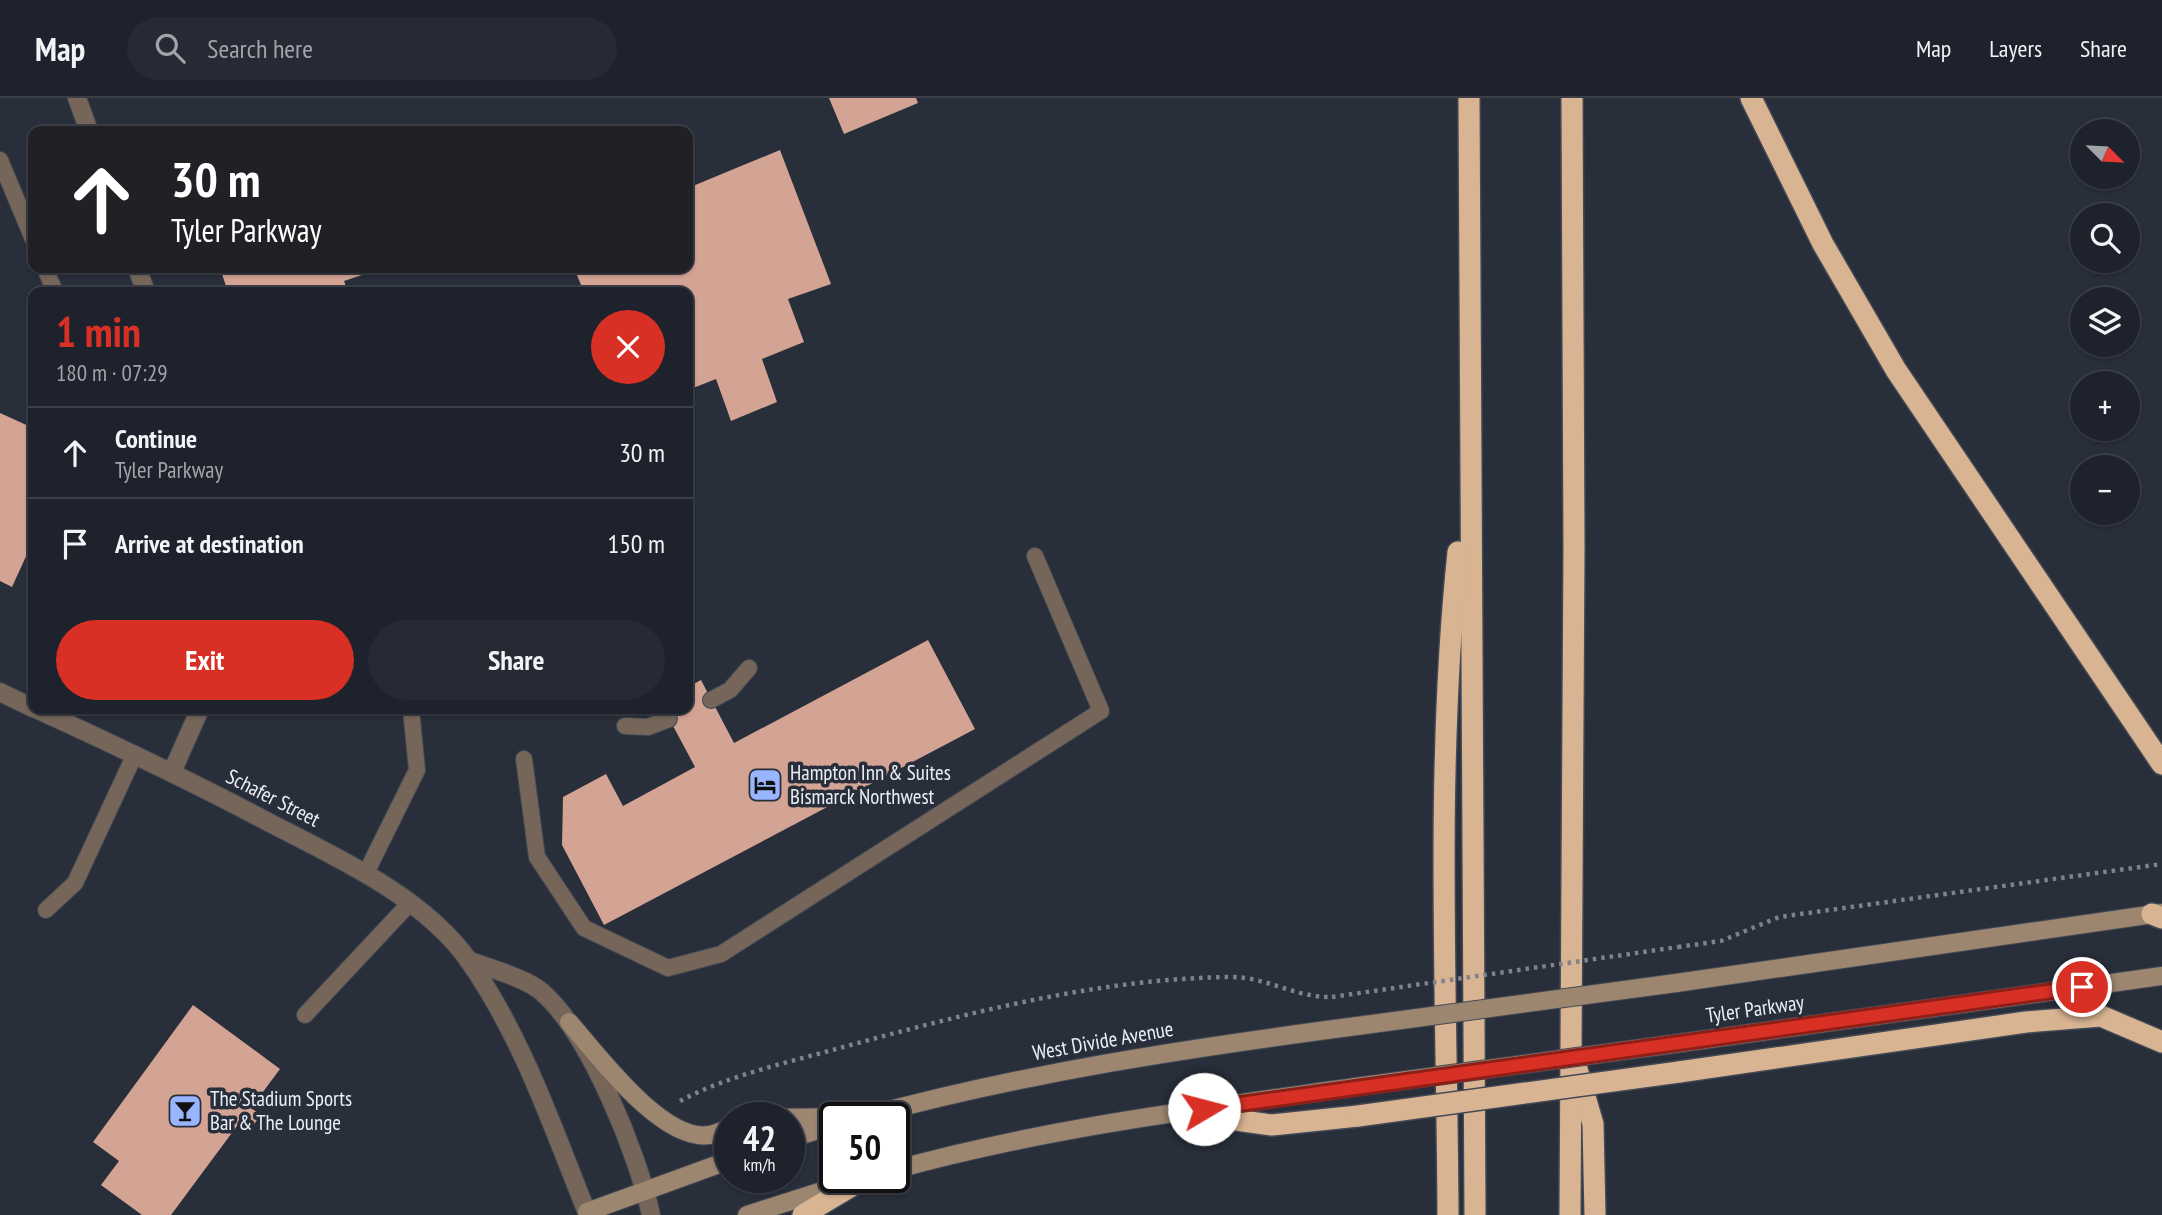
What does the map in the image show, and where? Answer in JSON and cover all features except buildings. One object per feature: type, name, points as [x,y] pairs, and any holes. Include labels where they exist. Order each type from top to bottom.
[{"type":"highway","points":[[1469,98],[1475,1215]]},
{"type":"highway","points":[[1570,1215],[1572,98]]},
{"type":"highway","points":[[1751,98],[1823,244],[1896,370],[2162,764]]},
{"type":"highway","points":[[1448,1215],[1446,689],[1459,545],[1469,481]]},
{"type":"highway","points":[[1179,1112],[1272,1125],[1358,1116],[1679,1072],[2013,1023],[2101,1016],[2162,1042]]},
{"type":"highway","points":[[1571,1046],[1593,1124],[1595,1215]]},
{"type":"highway","points":[[803,1215],[840,1193]]},
{"type":"main road","name":"Tyler Parkway","points":[[1357,1026],[2159,915]]},
{"type":"main road","name":"Tyler Parkway","points":[[1179,1112],[2162,976]]},
{"type":"main road","points":[[569,1022],[630,1092],[665,1123],[707,1135],[714,1133]]},
{"type":"main road","name":"West Divide Avenue","points":[[910,1105],[964,1090],[1131,1058],[1357,1026]]},
{"type":"main road","points":[[910,1166],[1010,1141],[1179,1112]]},
{"type":"main road","points":[[585,1214],[645,1189],[714,1165]]},
{"type":"main road","points":[[747,1215],[819,1192]]},
{"type":"street","points":[[77,98],[87,126]]},
{"type":"street","name":"Schafer Street","points":[[0,692],[28,705]]},
{"type":"street","name":"Schafer Street","points":[[47,714],[172,772],[366,873],[440,926],[468,960],[508,1024],[585,1214]]},
{"type":"street","points":[[172,772],[198,714]]},
{"type":"street","name":"Schafer Street","points":[[468,960],[540,990],[569,1022],[604,1084],[645,1189],[651,1215]]},
{"type":"lane","points":[[0,160],[28,227]]},
{"type":"lane","points":[[524,759],[537,857],[584,928],[668,968],[721,954],[1101,711],[1035,556]]},
{"type":"lane","points":[[711,699],[730,690],[748,668]]},
{"type":"lane","points":[[366,873],[417,770],[411,714]]},
{"type":"lane","points":[[625,726],[648,727],[669,719]]},
{"type":"lane","points":[[46,910],[75,883],[135,754]]},
{"type":"lane","points":[[305,1015],[409,904]]},
{"type":"path","points":[[676,1103],[765,1070],[901,1031],[1114,986],[1230,977],[1270,981],[1303,995],[1332,997],[1721,941],[1779,917],[2162,864]]},
{"type":"place","name":"Hampton Inn & Suites Bismarck Northwest","points":[[765,785]]},
{"type":"place","name":"The Stadium Sports Bar & The Lounge","points":[[185,1111]]},
{"type":"route","points":[[1204,1109],[2082,987]]}]
